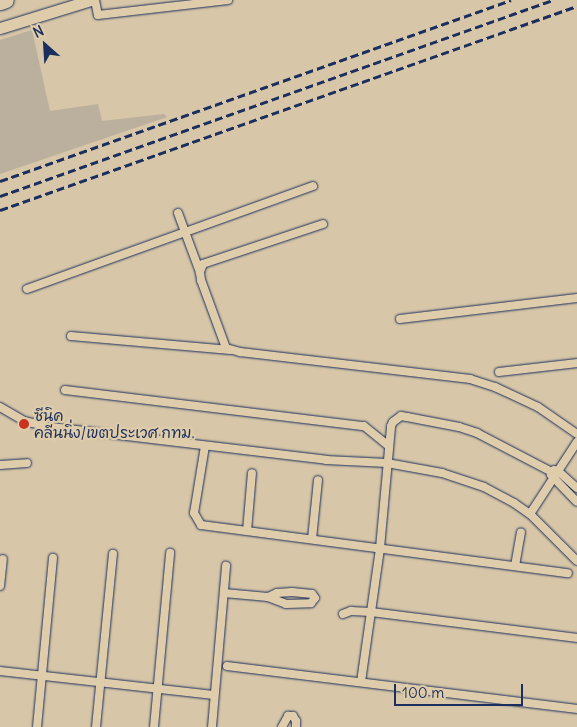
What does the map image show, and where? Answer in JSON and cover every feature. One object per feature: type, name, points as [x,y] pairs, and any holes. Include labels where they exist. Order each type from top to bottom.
[{"type":"highway","points":[[0,2],[6,0]]},
{"type":"main road","points":[[0,28],[93,0]]},
{"type":"street","points":[[93,0],[98,15],[228,0]]},
{"type":"street","points":[[27,289],[313,186]]},
{"type":"street","points":[[178,214],[224,344],[230,350]]},
{"type":"street","points":[[200,272],[207,262],[323,224]]},
{"type":"street","points":[[400,319],[577,298]]},
{"type":"street","points":[[71,336],[230,350],[470,379],[495,387],[538,407],[577,434]]},
{"type":"street","points":[[499,372],[577,363]]},
{"type":"street","points":[[65,390],[364,426],[389,446]]},
{"type":"street","points":[[0,407],[24,421],[51,427],[326,460],[387,463],[442,473],[484,486],[530,514],[577,561]]},
{"type":"street","points":[[361,682],[380,548],[387,463],[393,422],[401,416],[407,416],[440,422],[471,431],[548,470],[558,471],[577,488]]},
{"type":"street","points":[[530,514],[577,442]]},
{"type":"street","points":[[205,446],[194,508],[195,518],[201,525],[568,573]]},
{"type":"street","points":[[0,464],[27,463]]},
{"type":"street","points":[[548,470],[553,478],[577,502]]},
{"type":"street","points":[[247,531],[252,473]]},
{"type":"street","points":[[312,539],[318,480]]},
{"type":"street","points":[[516,566],[521,533]]},
{"type":"street","points":[[154,727],[170,553]]},
{"type":"street","points":[[96,727],[113,554]]},
{"type":"street","points":[[37,727],[53,558]]},
{"type":"street","points":[[0,586],[3,559]]},
{"type":"street","points":[[212,727],[226,566]]},
{"type":"street","points":[[224,593],[268,597],[286,604],[305,605],[314,602],[315,598],[312,594],[292,592],[277,593],[268,597]]},
{"type":"street","points":[[343,614],[351,611],[371,612],[577,638]]},
{"type":"street","points":[[227,666],[577,709]]},
{"type":"street","points":[[0,671],[157,687],[214,695]]},
{"type":"street","points":[[282,727],[288,716],[293,716],[296,727]]},
{"type":"shaded area","points":[[32,30],[50,111],[98,104],[102,121],[164,114],[167,117],[0,174],[0,40]]},
{"type":"railway","points":[[0,181],[511,0]]},
{"type":"railway","points":[[0,196],[553,0]]},
{"type":"railway","points":[[0,210],[577,6]]},
{"type":"place","name":"ซีนิค คลีนนิ่ง/เขตประเวศ กทม.","points":[[24,424]]}]
